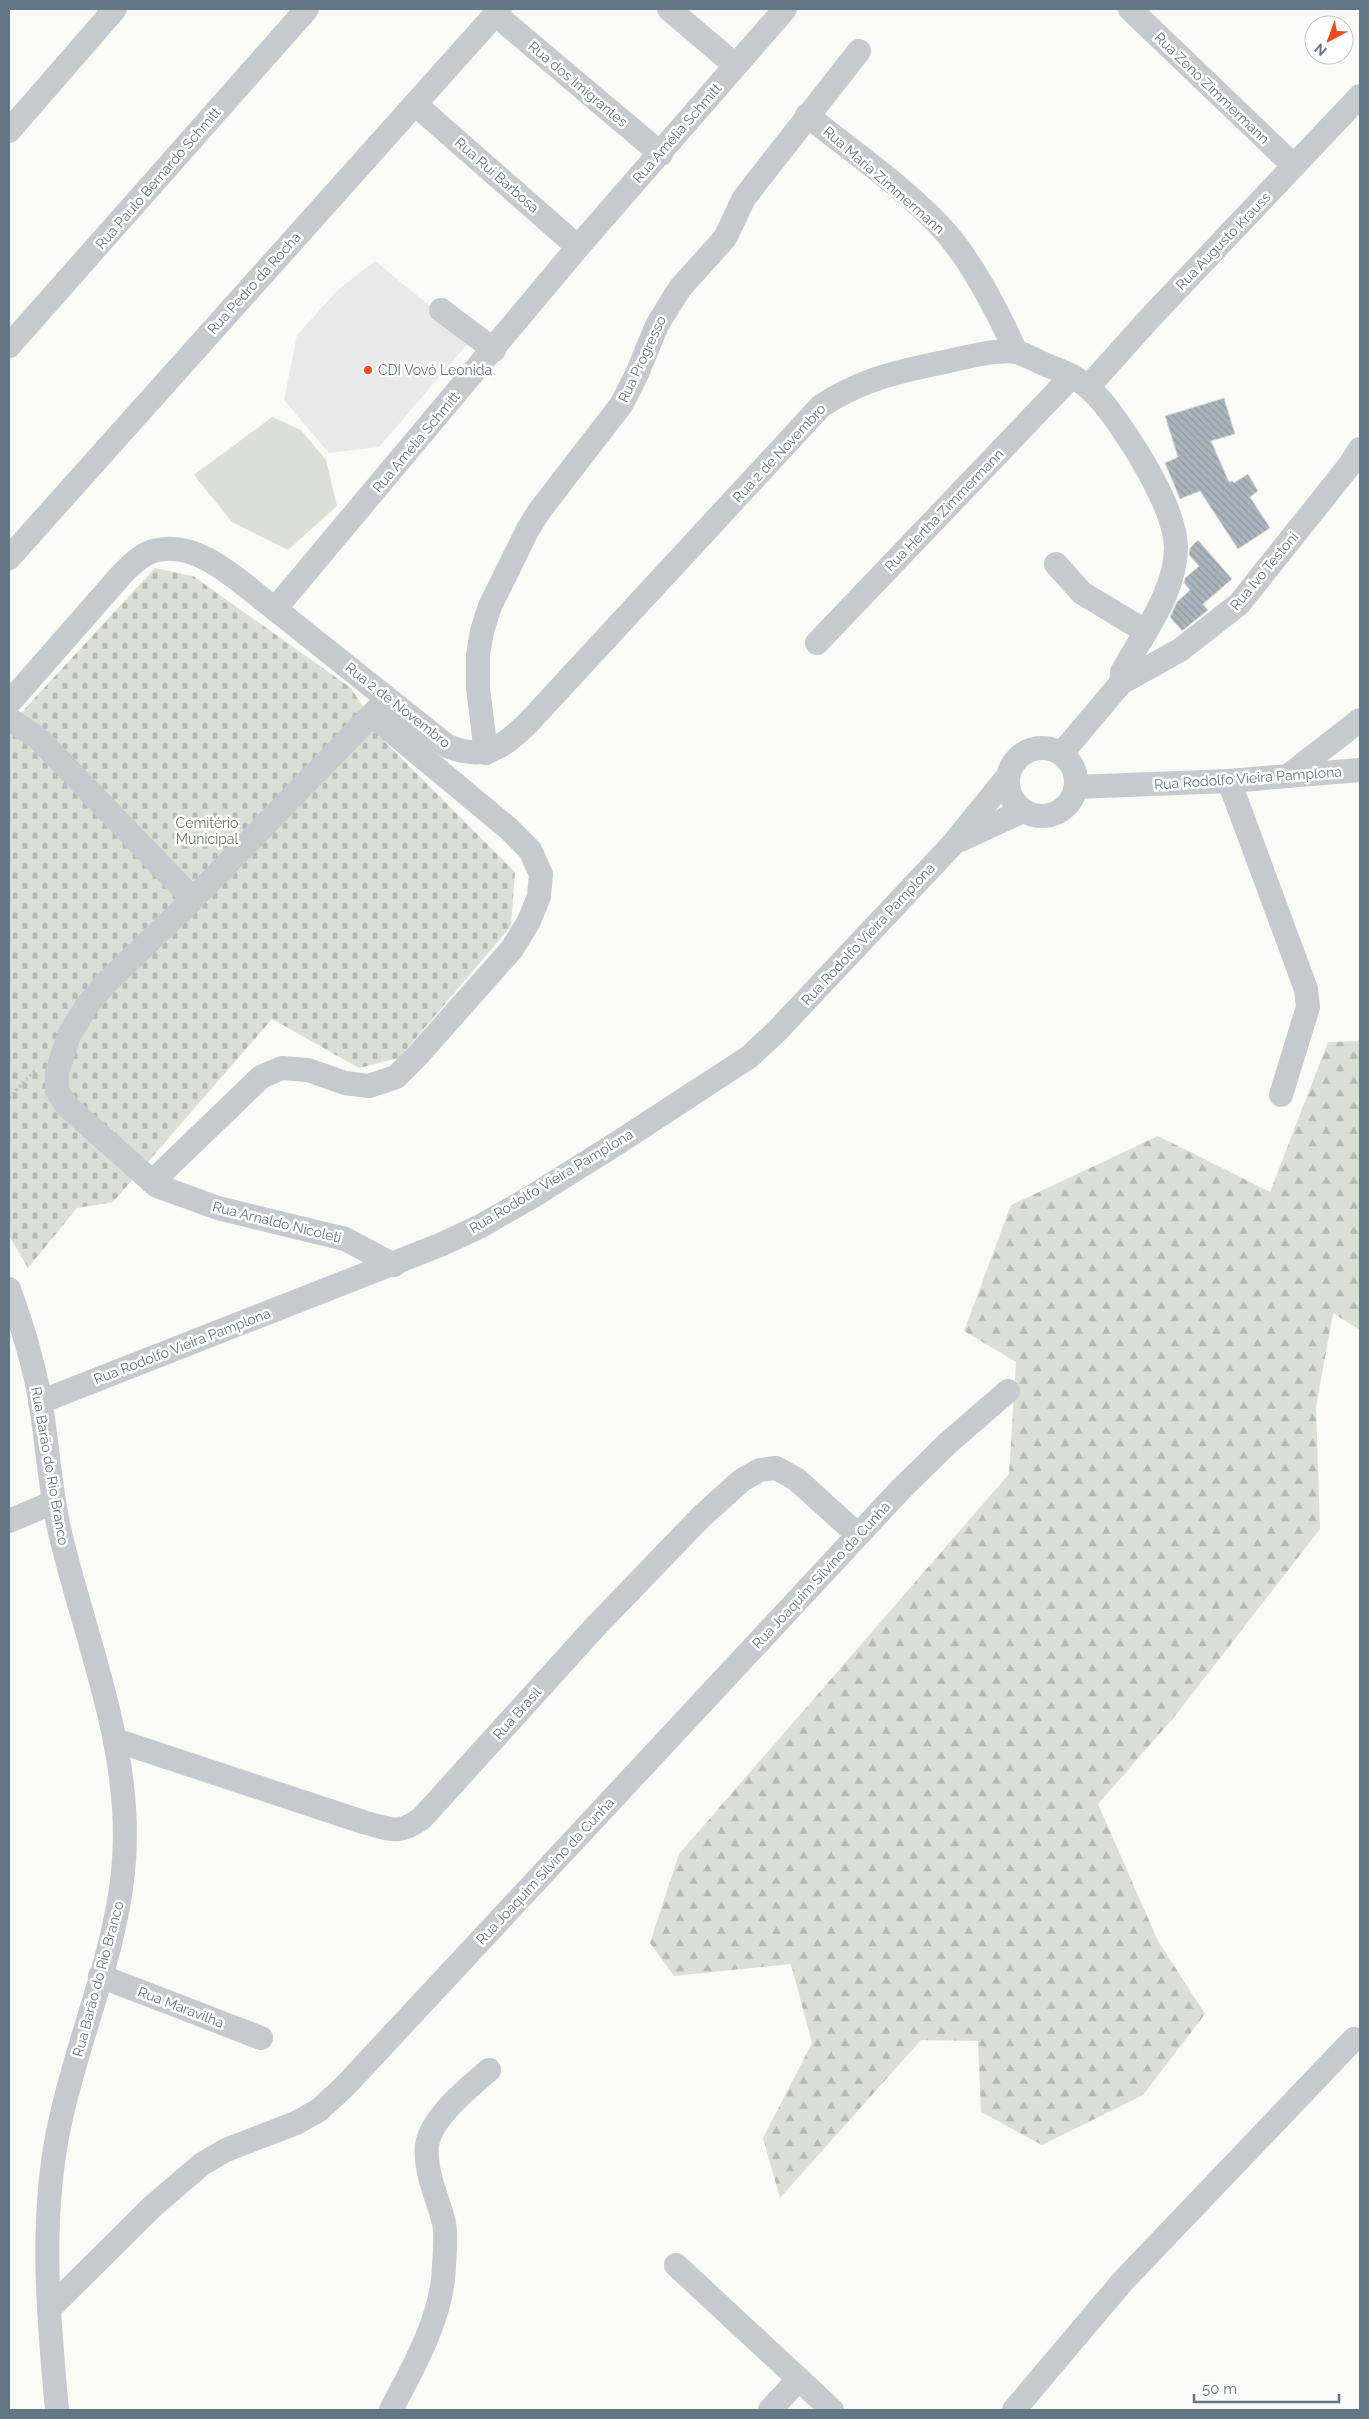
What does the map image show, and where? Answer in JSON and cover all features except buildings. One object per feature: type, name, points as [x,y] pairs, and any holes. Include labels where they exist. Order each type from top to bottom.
[{"type":"street","points":[[9,130],[114,9]]},
{"type":"street","name":"Rua Paulo Bernardo Schmitt","points":[[9,346],[307,9]]},
{"type":"street","points":[[669,9],[735,65]]},
{"type":"street","name":"Rua Amélia Schmitt","points":[[275,609],[494,350],[578,247],[785,9]]},
{"type":"street","name":"Rua Zeno Zimmermann","points":[[1130,9],[1294,166]]},
{"type":"street","name":"Rua Pedro da Rocha","points":[[9,558],[498,12]]},
{"type":"street","name":"Rua dos Imigrantes","points":[[498,12],[660,154]]},
{"type":"street","name":"Rua Progresso","points":[[486,753],[478,688],[478,655],[482,631],[490,606],[528,529],[540,510],[621,405],[665,309],[680,288],[724,238],[735,220],[744,198],[859,51]]},
{"type":"street","name":"Rua Augusto Krauss","points":[[1080,382],[1149,318],[1360,96]]},
{"type":"street","name":"Rua Rui Barbosa","points":[[415,104],[578,247]]},
{"type":"street","name":"Rua Maria Zimmermann","points":[[808,115],[939,225],[963,255],[1002,322],[1016,352]]},
{"type":"street","points":[[441,310],[494,350]]},
{"type":"street","name":"Rua 2 de Novembro","points":[[275,609],[379,707],[447,746],[461,752],[486,753],[513,738],[528,723],[821,406],[841,393],[881,376],[984,354],[1016,352],[1080,382],[1102,402],[1132,444],[1159,492],[1169,518],[1176,547],[1171,574],[1164,598],[1122,672],[1121,683]]},
{"type":"street","name":"Rua Hertha Zimmermann","points":[[817,644],[1080,382]]},
{"type":"street","name":"Rua Ivo Testoni","points":[[1062,753],[1121,683],[1180,650],[1239,604],[1349,466],[1360,449]]},
{"type":"street","points":[[9,703],[122,574],[138,559],[152,551],[172,548],[189,551],[212,561],[275,609]]},
{"type":"street","points":[[1056,564],[1082,593],[1145,631]]},
{"type":"street","points":[[379,707],[509,828],[530,850],[542,874],[539,896],[529,921],[512,949],[418,1056],[396,1076],[370,1086],[345,1083],[308,1070],[282,1068],[261,1077],[155,1184],[68,1107],[57,1091],[57,1072],[69,1035],[86,1007],[105,984],[193,899],[379,707]]},
{"type":"street","points":[[9,718],[38,738],[193,899]]},
{"type":"street","points":[[1288,776],[1360,720]]},
{"type":"street","points":[[1043,747],[1062,753],[1074,768],[1076,787],[1073,797],[1060,811],[1042,816],[1024,810],[1011,795],[1008,776],[1017,759],[1033,748],[1043,747]]},
{"type":"street","name":"Rua Rodolfo Vieira Pamplona","points":[[1076,787],[1229,781],[1360,770]]},
{"type":"street","name":"Rua Rodolfo Vieira Pamplona","points":[[40,1402],[394,1265],[481,1226],[533,1196],[749,1057],[777,1031],[952,844],[1008,776]]},
{"type":"street","points":[[1229,781],[1306,989],[1308,1007],[1281,1095]]},
{"type":"street","name":"Rua Rodolfo Vieira Pamplona","points":[[952,844],[1024,810]]},
{"type":"street","name":"Rua Arnaldo Nicoleti","points":[[155,1184],[227,1210],[345,1238],[394,1265]]},
{"type":"street","name":"Rua Barão do Rio Branco","points":[[9,1289],[24,1334],[40,1402],[54,1502],[62,1541],[100,1677],[115,1740],[124,1817],[124,1871],[117,1914],[61,2118],[51,2176],[48,2230],[49,2309],[61,2406]]},
{"type":"street","name":"Rua Joaquim Silvino da Cunha","points":[[49,2309],[153,2206],[202,2164],[226,2150],[296,2123],[319,2110],[345,2086],[858,1535],[948,1443],[1008,1391]]},
{"type":"street","name":"Rua Brasil","points":[[115,1740],[363,1822],[393,1830],[409,1828],[422,1818],[595,1627],[702,1516],[742,1480],[760,1470],[776,1468],[796,1479],[858,1535]]},
{"type":"street","points":[[9,1521],[54,1502]]},
{"type":"street","name":"Rua Maravilha","points":[[100,1976],[261,2038]]},
{"type":"street","points":[[1014,2410],[1123,2281],[1354,2040]]},
{"type":"street","points":[[391,2410],[428,2336],[443,2281],[445,2225],[428,2165],[427,2144],[435,2126],[462,2093],[489,2070]]},
{"type":"street","points":[[676,2265],[832,2410]]},
{"type":"street","points":[[770,2410],[799,2379]]},
{"type":"shaded area","name":"CDI Vovó Leonida","points":[[375,261],[471,340],[379,447],[329,453],[284,400],[297,335],[339,289]]},
{"type":"green space","points":[[272,417],[301,430],[326,460],[337,506],[288,550],[232,522],[194,475]]},
{"type":"green space","name":"Cemitério Municipal","points":[[155,568],[193,576],[351,688],[386,743],[515,872],[511,926],[399,1058],[359,1068],[272,1019],[113,1202],[77,1208],[28,1268],[9,1236],[9,726]]},
{"type":"green space","points":[[1360,1041],[1360,1330],[1333,1313],[1316,1407],[1320,1529],[1175,1716],[1098,1804],[1158,1941],[1205,2014],[1143,2095],[1042,2145],[981,2112],[978,2041],[921,2040],[780,2198],[763,2138],[812,2043],[791,1964],[674,1976],[650,1943],[679,1854],[1009,1474],[1016,1362],[964,1331],[1011,1205],[1158,1136],[1270,1192],[1328,1042]]},
{"type":"place","name":"CDI Vovó Leonida","points":[[368,370]]}]
